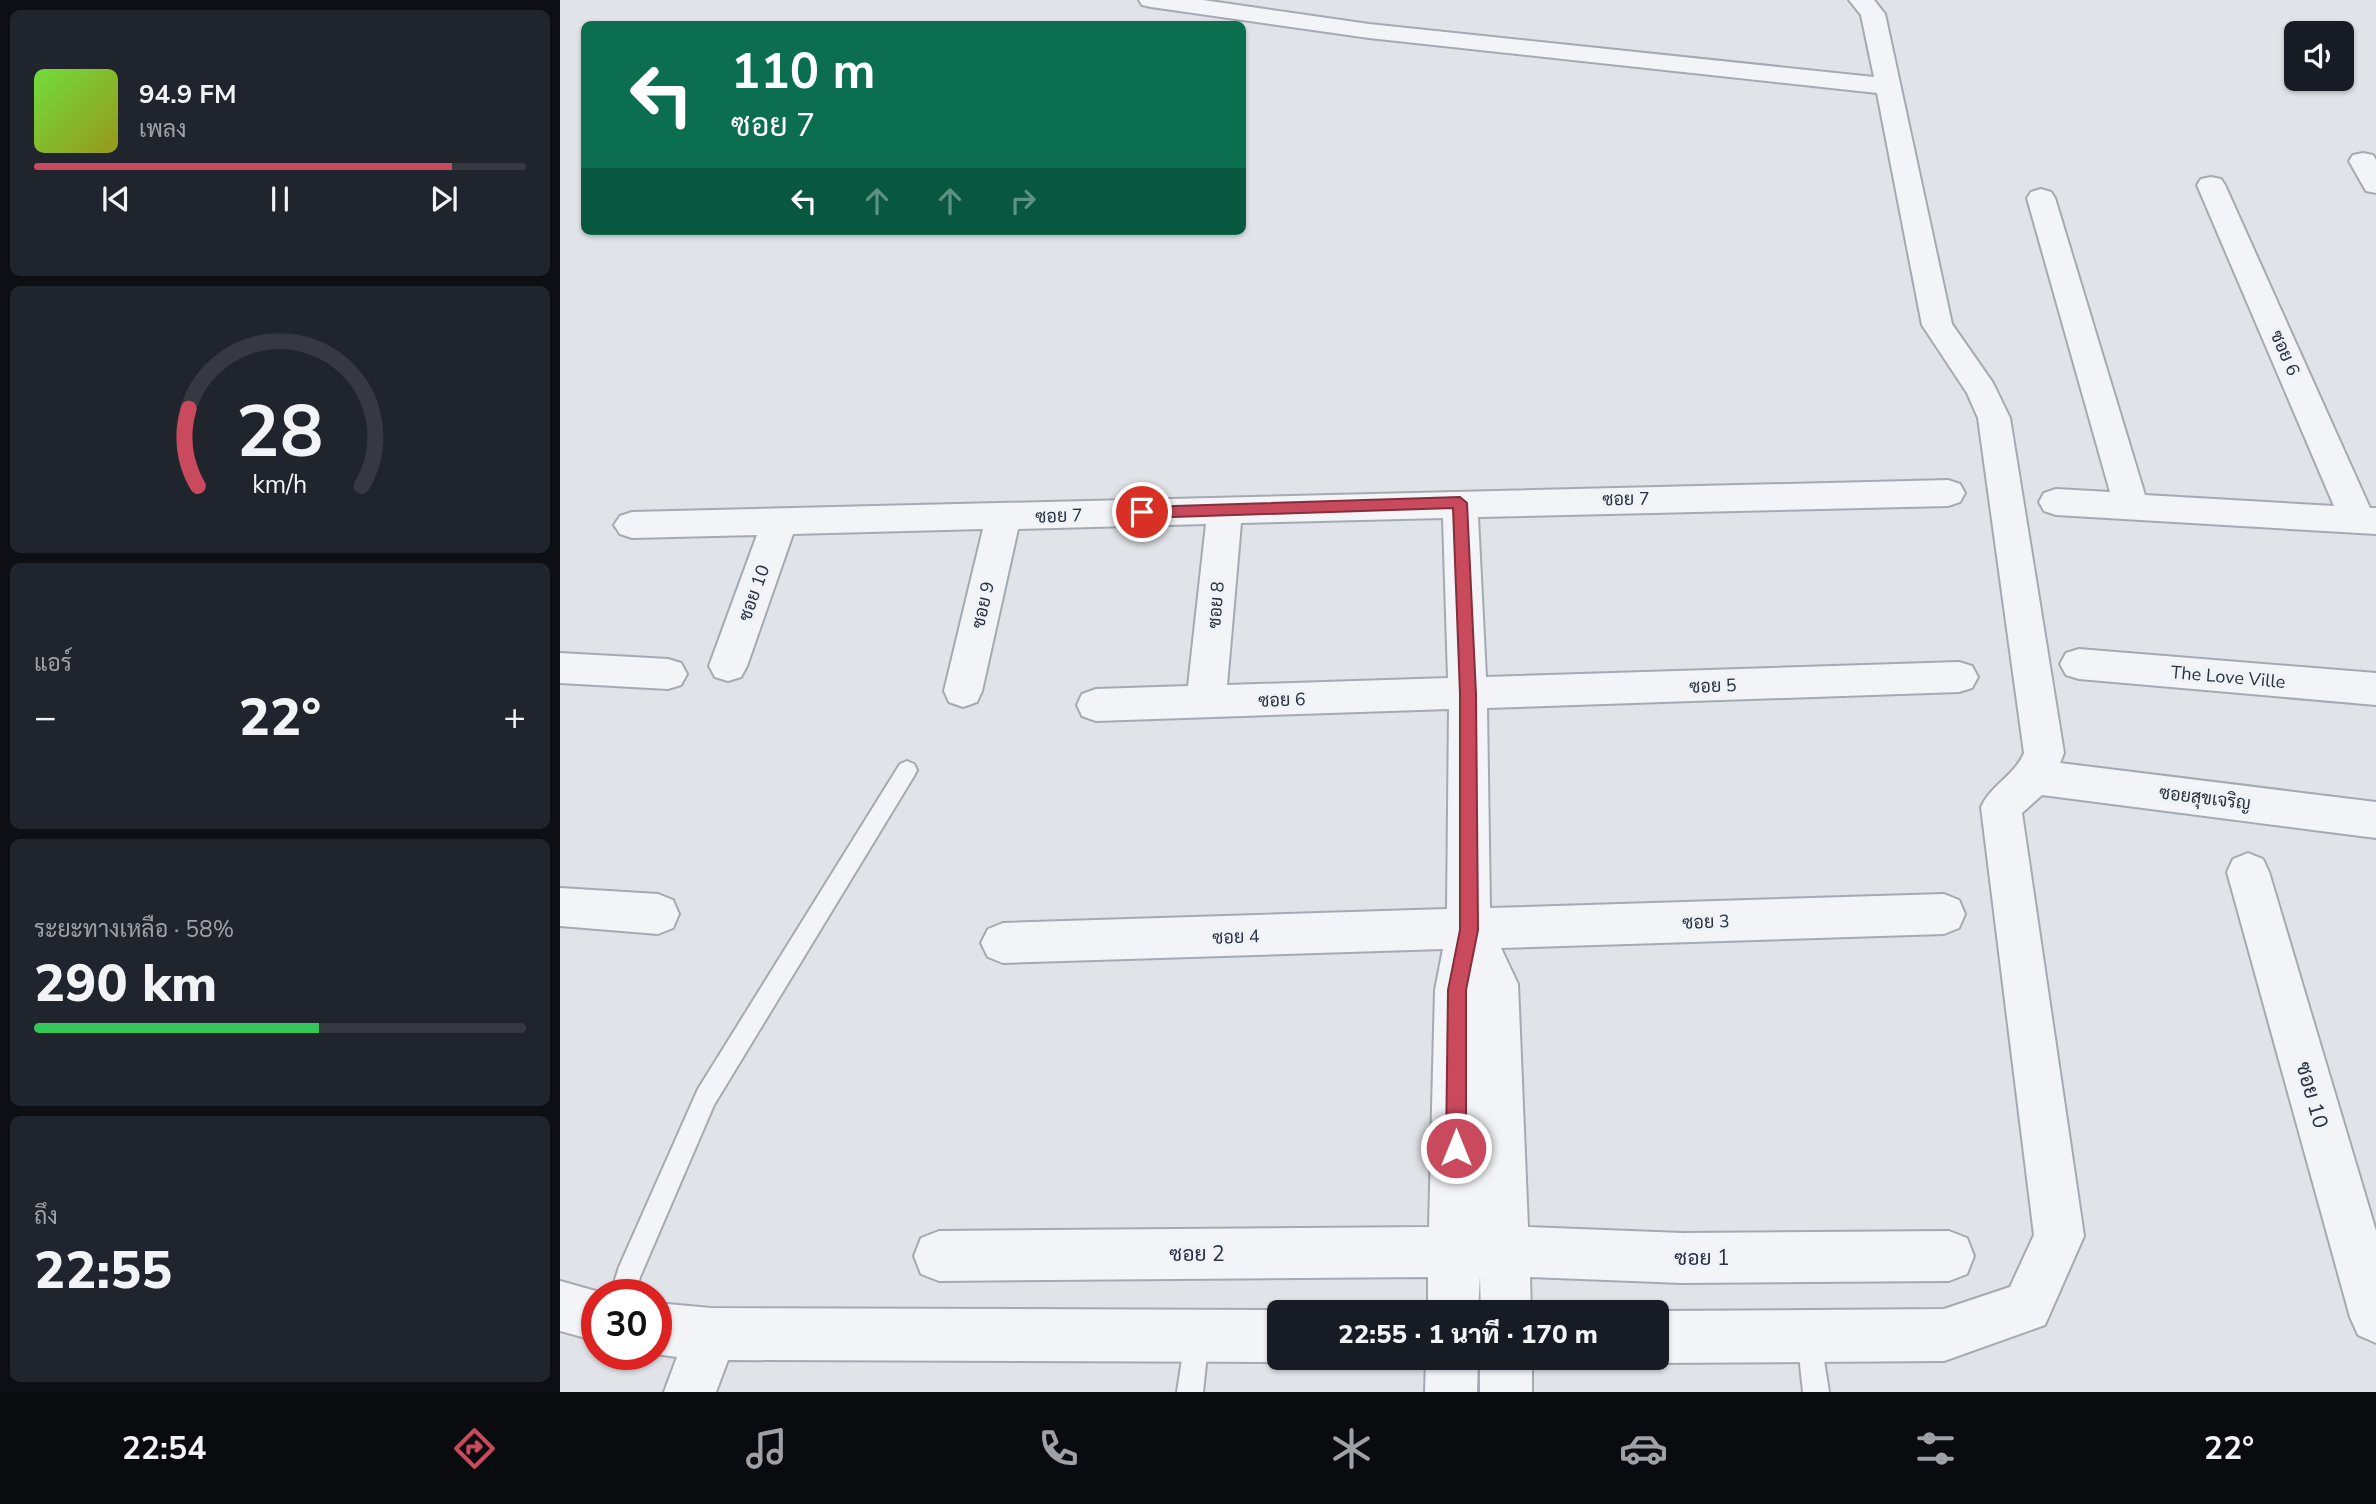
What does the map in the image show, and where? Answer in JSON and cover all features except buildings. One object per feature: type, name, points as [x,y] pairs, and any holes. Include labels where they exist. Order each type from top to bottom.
[{"type":"street","points":[[1151,0],[1369,31],[1889,86]]},
{"type":"street","points":[[1669,1337],[1944,1335],[2027,1307],[2059,1236],[2001,807],[2034,777],[2044,754],[1994,418],[1982,391],[1937,325],[1873,14],[1862,0]]},
{"type":"street","name":"ซอย 6","points":[[2211,185],[2367,520]]},
{"type":"street","points":[[2041,198],[2131,506]]},
{"type":"street","name":"ซอย 7","points":[[632,525],[1948,493]]},
{"type":"street","points":[[2056,502],[2367,520]]},
{"type":"street","points":[[1453,1300],[1457,990],[1469,930],[1468,694],[1460,503]]},
{"type":"street","name":"ซอย 8","points":[[1206,702],[1225,509]]},
{"type":"street","name":"ซอย 9","points":[[962,691],[1003,518]]},
{"type":"street","name":"ซอย 10","points":[[728,666],[780,521]]},
{"type":"street","name":"The Love Ville","points":[[2079,664],[2376,688]]},
{"type":"street","points":[[560,668],[668,674]]},
{"type":"street","name":"ซอย 5","points":[[1468,694],[1959,677]]},
{"type":"street","name":"ซอย 6","points":[[1096,705],[1468,694]]},
{"type":"street","name":"ซอยสุขเจริญ","points":[[2034,777],[2376,820]]},
{"type":"street","name":"ซอย 10","points":[[2248,872],[2376,1317]]},
{"type":"street","points":[[560,907],[658,914]]},
{"type":"street","name":"ซอย 3","points":[[1469,930],[1944,914]]},
{"type":"street","points":[[1469,930],[1496,984],[1506,1300]]},
{"type":"street","name":"ซอย 4","points":[[1003,943],[1469,930]]},
{"type":"street","name":"ซอย 1","points":[[1455,1253],[1506,1251],[1682,1258],[1949,1256]]},
{"type":"street","name":"ซอย 2","points":[[939,1256],[1455,1253]]},
{"type":"street","points":[[560,1306],[581,1311]]},
{"type":"street","points":[[672,1330],[711,1334],[1267,1336]]},
{"type":"street","points":[[690,1392],[711,1334]]},
{"type":"street","points":[[1451,1392],[1452,1370]]},
{"type":"street","points":[[1506,1370],[1506,1392]]},
{"type":"lane","points":[[627,1279],[706,1097],[907,770]]},
{"type":"lane","points":[[1190,1392],[1196,1335]]},
{"type":"lane","points":[[1810,1336],[1816,1392]]},
{"type":"route","points":[[1142,512],[1460,503],[1468,694],[1469,930],[1457,990],[1456,1148]]}]
